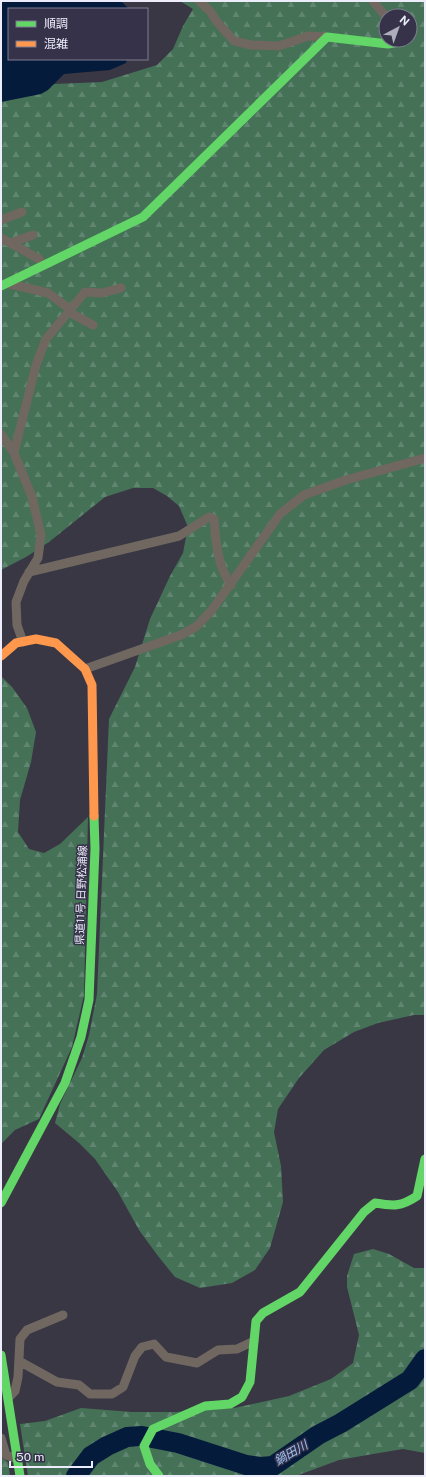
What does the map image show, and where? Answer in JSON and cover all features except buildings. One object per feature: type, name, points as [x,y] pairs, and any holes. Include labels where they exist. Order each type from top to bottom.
[{"type":"street","points":[[199,1],[210,11],[217,22],[234,41],[251,45],[279,46],[308,36],[378,43]]},
{"type":"street","points":[[4,285],[143,217],[327,37]]},
{"type":"street","points":[[1,220],[22,212]]},
{"type":"street","points":[[10,243],[34,236]]},
{"type":"street","points":[[1,238],[39,259],[42,266]]},
{"type":"street","points":[[4,285],[48,293],[70,311],[93,325]]},
{"type":"street","points":[[14,453],[36,365],[46,339],[86,292],[102,293],[121,288]]},
{"type":"street","points":[[1,434],[14,453],[32,497],[41,535],[38,558],[24,581],[16,602],[17,625],[23,642]]},
{"type":"street","points":[[85,669],[181,635],[197,626],[212,610],[231,585],[280,514],[304,495],[346,480],[425,458]]},
{"type":"street","points":[[29,572],[179,536],[209,517],[214,518],[218,557],[224,576],[231,585]]},
{"type":"street","name":"県道11号 日野松浦線","points":[[1,656],[16,643],[36,639],[56,643],[85,669],[92,685],[95,849],[89,1000],[81,1037],[65,1083],[1,1203]]},
{"type":"street","points":[[158,1476],[150,1464],[144,1446],[153,1429],[205,1406],[230,1404],[242,1397],[250,1382],[250,1363],[256,1321],[263,1313],[300,1292],[364,1212],[375,1203],[397,1207],[408,1203],[417,1196],[425,1158]]},
{"type":"street","points":[[8,1398],[15,1390],[18,1377],[20,1340],[27,1330],[63,1315]]},
{"type":"street","points":[[19,1361],[57,1382],[79,1385],[90,1394],[112,1394],[122,1387],[135,1356],[142,1347],[154,1344],[166,1357],[197,1363],[218,1350],[237,1349],[254,1341]]},
{"type":"street","points":[[1,1355],[20,1476]]},
{"type":"street","points":[[1,1438],[6,1455],[18,1459]]},
{"type":"green space","points":[[180,1],[425,1],[425,1015],[414,1015],[378,1023],[354,1032],[324,1050],[299,1078],[278,1109],[274,1132],[281,1166],[283,1202],[270,1248],[255,1270],[232,1283],[200,1288],[175,1277],[139,1230],[118,1192],[95,1159],[55,1123],[60,1104],[82,1058],[89,1035],[97,994],[109,719],[135,667],[150,619],[170,576],[183,553],[188,527],[179,506],[167,496],[153,488],[133,488],[105,497],[49,542],[26,557],[1,570],[1,90],[30,85],[102,82],[157,65],[173,49],[183,26],[193,9]]},
{"type":"green space","points":[[1,676],[12,687],[27,708],[36,732],[31,762],[20,800],[18,832],[29,849],[44,853],[60,844],[88,817],[84,995],[72,1047],[39,1119],[15,1130],[1,1144]]},
{"type":"green space","points":[[373,1249],[389,1254],[414,1268],[425,1268],[425,1453],[403,1449],[339,1460],[296,1476],[28,1476],[20,1424],[45,1421],[81,1408],[132,1412],[176,1412],[234,1408],[289,1396],[331,1379],[353,1363],[359,1335],[347,1287],[347,1276],[354,1254]]},
{"type":"green space","points":[[1,1457],[8,1462],[10,1476],[1,1476]]},
{"type":"water","points":[[1,1],[121,1],[128,8],[8,8],[8,60],[127,60],[126,63],[110,70],[64,74],[48,90],[41,94],[1,102]]},
{"type":"waterway","name":"鍋田川","points":[[76,1476],[91,1456],[107,1446],[127,1437],[142,1436],[178,1443],[246,1465],[260,1467],[273,1466],[318,1435],[341,1423],[410,1380],[425,1359]]},
{"type":"traffic: fast","points":[[1,286],[143,217],[327,37],[378,43]]},
{"type":"traffic: fast","points":[[1,1203],[65,1083],[81,1037],[89,1000],[95,849],[94,816]]},
{"type":"traffic: fast","points":[[159,1476],[150,1464],[144,1446],[153,1429],[205,1406],[230,1404],[242,1397],[250,1382],[256,1321],[263,1313],[300,1292],[364,1212],[375,1203],[397,1205],[417,1196],[425,1159]]},
{"type":"traffic: fast","points":[[1,1355],[20,1476]]},
{"type":"traffic: slow","points":[[1,656],[16,643],[36,639],[56,643],[85,669],[92,685],[94,816]]}]
